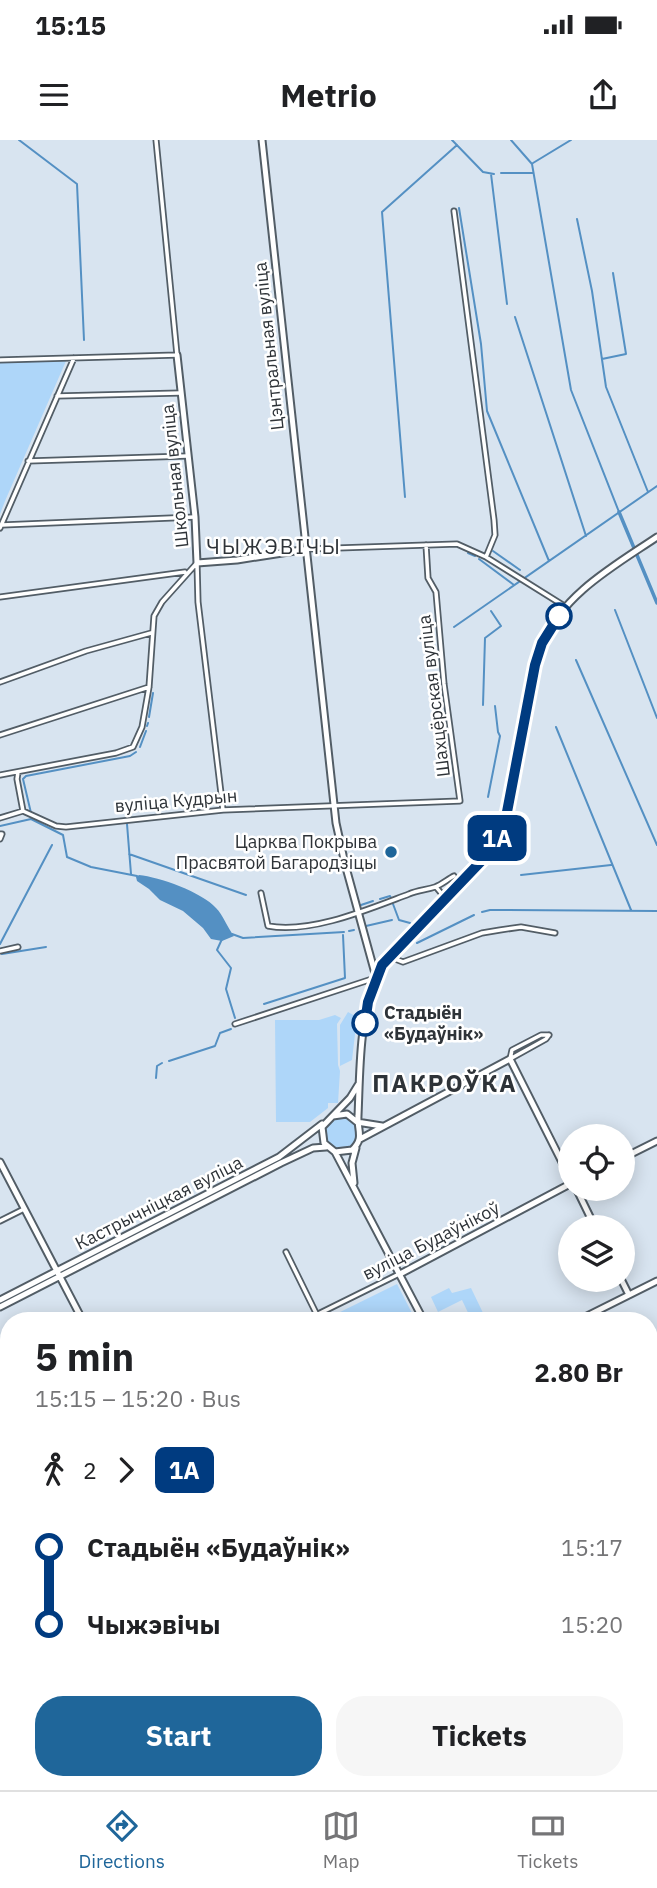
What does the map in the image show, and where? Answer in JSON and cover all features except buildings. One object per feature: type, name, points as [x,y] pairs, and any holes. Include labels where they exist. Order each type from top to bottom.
[{"type":"main road","name":"Цэнтральная вуліца","points":[[262,140],[334,806],[345,864],[376,977]]},
{"type":"main road","name":"Школьная вуліца","points":[[177,355],[195,517],[197,563]]},
{"type":"main road","points":[[357,1122],[358,1086],[368,1002],[376,977],[390,957],[489,853],[498,836],[507,812],[535,665],[546,636],[566,607],[598,577],[657,537]]},
{"type":"main road","points":[[197,563],[308,549]]},
{"type":"main road","points":[[355,1186],[352,1170],[356,1146],[360,1139],[510,1059],[558,1154]]},
{"type":"main road","name":"Кастрычніцкая вуліца","points":[[0,1307],[279,1157],[327,1120],[351,1098],[358,1086]]},
{"type":"main road","points":[[358,1106],[370,1123]]},
{"type":"main road","points":[[360,1139],[360,1127],[347,1114],[335,1115],[327,1120],[321,1132],[327,1147],[335,1152],[355,1186],[419,1312]]},
{"type":"main road","points":[[357,1122],[382,1126]]},
{"type":"main road","points":[[635,1152],[657,1141]]},
{"type":"main road","points":[[335,1152],[347,1152],[356,1146]]},
{"type":"main road","name":"Кастрычніцкая вуліца","points":[[0,1300],[289,1159],[313,1148],[327,1147]]},
{"type":"main road","points":[[0,1162],[78,1312]]},
{"type":"main road","name":"вуліца Будаўнікоў","points":[[400,1274],[558,1190]]},
{"type":"main road","points":[[594,1312],[657,1280]]},
{"type":"street","name":"Школьная вуліца","points":[[156,140],[177,355]]},
{"type":"street","points":[[454,211],[494,520],[492,542],[486,557]]},
{"type":"street","points":[[0,360],[177,355]]},
{"type":"street","points":[[74,358],[1,526],[195,517]]},
{"type":"street","points":[[57,396],[180,393]]},
{"type":"street","points":[[28,461],[187,456]]},
{"type":"street","points":[[308,549],[457,544],[521,577],[566,607]]},
{"type":"street","name":"Шахцёрская вуліца","points":[[334,806],[460,801],[444,684],[436,592],[428,578],[426,545]]},
{"type":"street","name":"Школьная вуліца","points":[[197,563],[198,602],[223,810]]},
{"type":"street","points":[[0,775],[116,753],[133,747],[142,727],[149,687],[154,616],[162,602],[197,563]]},
{"type":"street","points":[[0,597],[187,572]]},
{"type":"street","points":[[0,682],[86,651],[152,633]]},
{"type":"street","points":[[0,735],[149,687]]},
{"type":"street","points":[[0,818],[23,811],[18,771]]},
{"type":"street","name":"вуліца Кудрын","points":[[23,811],[66,827],[223,810],[334,806]]},
{"type":"street","points":[[261,893],[268,926],[279,928],[312,925],[358,914],[424,888],[436,887],[454,876]]},
{"type":"street","points":[[436,887],[446,899]]},
{"type":"street","points":[[390,957],[403,962],[500,929],[521,927],[555,933]]},
{"type":"street","points":[[0,951],[18,947]]},
{"type":"street","points":[[235,1024],[376,977]]},
{"type":"street","points":[[541,1035],[548,1035],[546,1039],[510,1059],[512,1050],[541,1035]]},
{"type":"street","points":[[0,1221],[24,1209]]},
{"type":"street","points":[[286,1252],[316,1312]]},
{"type":"street","name":"вуліца Будаўнікоў","points":[[323,1312],[400,1274]]},
{"type":"shaded area","points":[[66,361],[5,501],[0,514],[0,362]]},
{"type":"shaded area","points":[[139,875],[168,882],[201,896],[218,911],[234,936],[222,941],[211,939],[203,928],[183,911],[160,900],[137,881],[136,877]]},
{"type":"shaded area","points":[[348,1012],[357,1017],[352,1060],[340,1066],[340,1025]]},
{"type":"shaded area","name":"Стадыён «Будаўнік»","points":[[335,1015],[341,1018],[337,1024],[340,1071],[338,1103],[328,1103],[328,1108],[310,1122],[276,1122],[275,1020],[319,1020]]},
{"type":"shaded area","points":[[341,1117],[352,1122],[357,1133],[352,1144],[341,1149],[330,1144],[325,1133],[330,1122]]},
{"type":"shaded area","points":[[397,1284],[411,1312],[340,1312]]},
{"type":"shaded area","points":[[449,1288],[452,1293],[471,1288],[483,1312],[468,1312],[462,1300],[438,1312],[431,1297]]},
{"type":"waterway","points":[[19,140],[77,184],[84,340]]},
{"type":"waterway","points":[[452,140],[483,172],[494,174]]},
{"type":"waterway","points":[[511,140],[532,164],[571,390],[619,512]]},
{"type":"waterway","points":[[533,163],[571,140]]},
{"type":"waterway","points":[[405,497],[382,212],[457,145]]},
{"type":"waterway","points":[[501,173],[533,173]]},
{"type":"waterway","points":[[491,174],[507,304]]},
{"type":"waterway","points":[[459,208],[481,344],[487,411],[549,561]]},
{"type":"waterway","points":[[577,219],[592,291],[606,387],[648,492]]},
{"type":"waterway","points":[[602,359],[626,354],[613,273]]},
{"type":"waterway","points":[[515,317],[586,536]]},
{"type":"waterway","points":[[454,627],[657,486]]},
{"type":"waterway","points":[[619,512],[657,603]]},
{"type":"waterway","points":[[493,551],[520,570]]},
{"type":"waterway","points":[[468,553],[475,556]]},
{"type":"waterway","points":[[479,559],[514,585]]},
{"type":"waterway","points":[[615,610],[657,718]]},
{"type":"waterway","points":[[483,705],[485,638],[501,626],[491,611]]},
{"type":"waterway","points":[[576,660],[657,845]]},
{"type":"waterway","points":[[149,717],[153,693]]},
{"type":"waterway","points":[[488,797],[500,736],[495,706]]},
{"type":"waterway","points":[[556,727],[631,910]]},
{"type":"waterway","points":[[140,747],[146,731]]},
{"type":"waterway","points":[[31,813],[23,779],[26,776],[130,756],[136,752]]},
{"type":"waterway","points":[[0,826],[31,819],[63,835],[67,857],[91,867],[137,876]]},
{"type":"waterway","points":[[127,824],[131,874]]},
{"type":"waterway","points":[[0,944],[52,845]]},
{"type":"waterway","points":[[129,854],[246,895]]},
{"type":"waterway","points":[[521,875],[611,865]]},
{"type":"waterway","points":[[380,899],[391,898]]},
{"type":"waterway","points":[[361,905],[373,901]]},
{"type":"waterway","points":[[393,904],[399,920],[410,923]]},
{"type":"waterway","points":[[482,912],[657,911]]},
{"type":"waterway","points":[[417,943],[474,915]]},
{"type":"waterway","points":[[366,926],[392,920]]},
{"type":"waterway","points":[[349,931],[354,930]]},
{"type":"waterway","points":[[232,934],[243,938],[344,932]]},
{"type":"waterway","points":[[264,1004],[345,978],[343,935]]},
{"type":"waterway","points":[[222,939],[217,950],[231,968],[226,989],[235,1018]]},
{"type":"waterway","points":[[2,954],[46,947]]},
{"type":"waterway","points":[[169,1061],[215,1046],[220,1033],[231,1029]]},
{"type":"waterway","points":[[156,1078],[157,1066],[162,1063]]},
{"type":"bus line","name":"1А","points":[[365,1023],[368,1002],[382,965],[465,881],[489,853],[498,836],[507,812],[535,665],[542,643],[559,616]]},
{"type":"place","name":"Царква Покрыва Прасвятой Багародзіцы","points":[[391,852]]},
{"type":"place","name":"Стадыён «Будаўнік»","points":[[365,1023]]},
{"type":"district","name":"ЧЫЖЭВІЧЫ","points":[[274,547]]},
{"type":"district","name":"ПАКРОЎКА","points":[[445,1084]]}]
